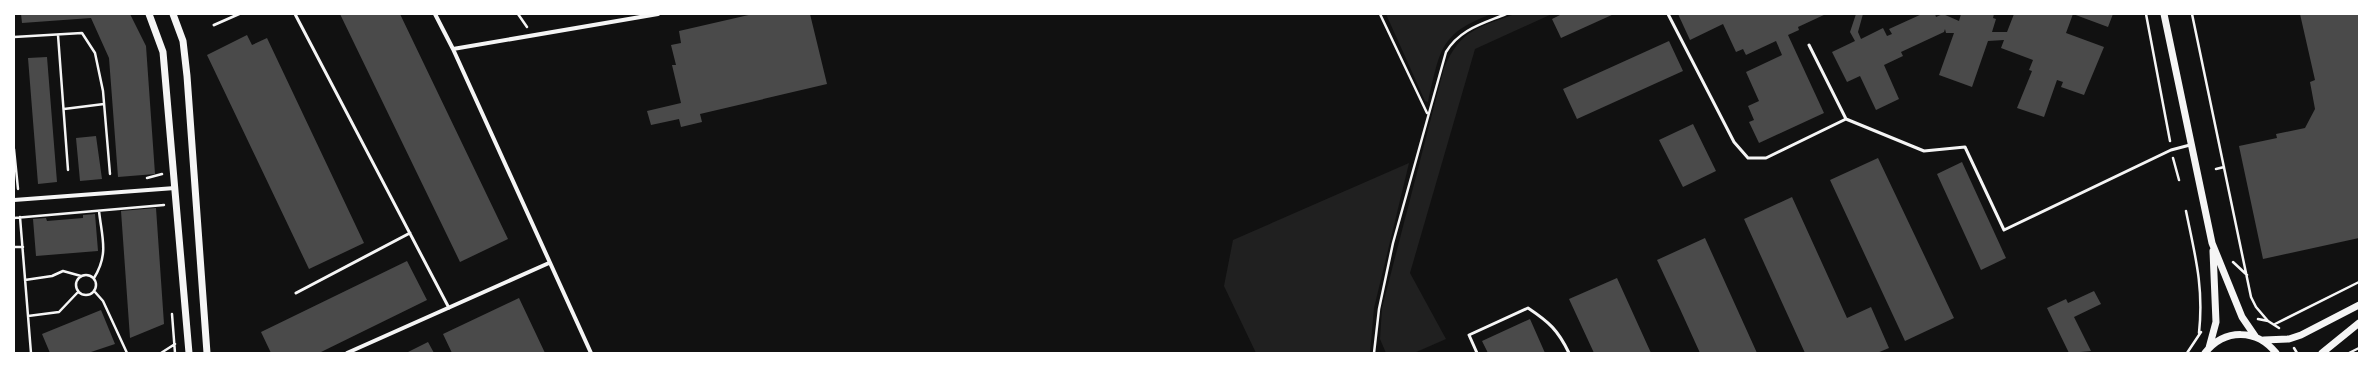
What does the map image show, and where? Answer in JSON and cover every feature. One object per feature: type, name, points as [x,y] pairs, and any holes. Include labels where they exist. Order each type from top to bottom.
[{"type":"street","points":[[149,14],[163,52],[189,353]]},
{"type":"street","points":[[173,14],[183,41],[187,76],[207,353]]},
{"type":"street","points":[[435,14],[453,49],[549,264],[591,353]]},
{"type":"street","points":[[453,49],[658,14]]},
{"type":"street","points":[[2164,14],[2190,145],[2212,243],[2242,317],[2255,336]]},
{"type":"street","points":[[14,200],[175,188]]},
{"type":"street","points":[[2207,350],[2216,322],[2212,243]]},
{"type":"street","points":[[347,353],[549,264]]},
{"type":"street","points":[[2264,340],[2289,339],[2301,335],[2359,305]]},
{"type":"street","points":[[2322,353],[2359,323]]},
{"type":"street","points":[[2207,350],[2219,340],[2231,335],[2243,334],[2255,336],[2264,340],[2276,353]]},
{"type":"lane","points":[[214,25],[239,14]]},
{"type":"lane","points":[[295,14],[449,308]]},
{"type":"lane","points":[[1668,14],[1734,142],[1748,158],[1766,158],[1846,119]]},
{"type":"lane","points":[[1809,45],[1846,119],[1924,151],[1965,147],[2004,230],[2171,150],[2190,145]]},
{"type":"lane","points":[[296,293],[410,233]]},
{"type":"lane","points":[[1477,353],[1469,334],[1528,308],[1550,323],[1560,336],[1568,353]]},
{"type":"path","points":[[1380,14],[1428,113]]},
{"type":"path","points":[[1374,353],[1379,309],[1393,243],[1441,66],[1452,42],[1473,27],[1506,14]]},
{"type":"path","points":[[2146,14],[2171,150],[2179,180]]},
{"type":"path","points":[[2192,14],[2251,297],[2256,307],[2268,322],[2275,324],[2359,282]]},
{"type":"path","points":[[14,37],[82,33],[95,53],[104,104],[110,174]]},
{"type":"path","points":[[58,35],[68,170]]},
{"type":"path","points":[[64,109],[104,104]]},
{"type":"path","points":[[14,150],[18,189]]},
{"type":"path","points":[[2216,168],[2224,167]]},
{"type":"path","points":[[14,218],[164,206]]},
{"type":"path","points":[[94,278],[102,265],[104,253],[98,211]]},
{"type":"path","points":[[2186,211],[2200,281],[2202,305],[2199,334],[2187,353]]},
{"type":"path","points":[[20,218],[31,353]]},
{"type":"path","points":[[14,247],[23,247]]},
{"type":"path","points":[[25,280],[52,276],[63,271],[81,276]]},
{"type":"path","points":[[88,274],[94,278],[97,285],[95,292],[83,295],[78,292],[76,280],[81,276],[88,274]]},
{"type":"path","points":[[28,316],[59,312],[78,292]]},
{"type":"path","points":[[95,292],[104,301],[127,353]]},
{"type":"path","points":[[162,353],[174,344]]},
{"type":"path","points":[[2349,353],[2359,348]]},
{"type":"shaded area","points":[[1386,14],[1492,14],[1461,29],[1445,46],[1436,69],[1428,102],[1425,101]]},
{"type":"shaded area","points":[[1515,14],[1552,14],[1475,49],[1410,273],[1446,339],[1414,353],[1386,353],[1380,339],[1382,308],[1444,68],[1450,55],[1464,37],[1481,27]]},
{"type":"shaded area","points":[[1409,163],[1374,308],[1370,353],[1256,353],[1224,286],[1233,240]]},
{"type":"building","points":[[21,14],[130,14],[146,46],[155,174],[118,177],[109,58],[91,18],[22,23]]},
{"type":"building","points":[[340,14],[400,14],[508,239],[460,262]]},
{"type":"building","points":[[753,14],[810,14],[827,84],[700,114],[702,122],[681,127],[679,119],[651,125],[647,111],[681,103],[672,65],[676,65],[671,45],[681,43],[679,31]]},
{"type":"building","points":[[1562,14],[1614,14],[1561,38],[1552,19]]},
{"type":"building","points":[[1678,14],[1826,14],[1798,27],[1799,30],[1788,35],[1824,113],[1759,143],[1749,122],[1754,120],[1748,106],[1759,101],[1746,72],[1782,55],[1776,41],[1746,55],[1743,49],[1736,52],[1723,24],[1690,40]]},
{"type":"building","points":[[1856,14],[1863,14],[1858,32],[1861,39],[1883,28],[1887,36],[1892,34],[1889,29],[1922,14],[1935,14],[1936,17],[1943,14],[1959,21],[1961,14],[1994,14],[1993,18],[1996,19],[1992,32],[2007,32],[2014,14],[2073,14],[2066,33],[2104,47],[2084,95],[2061,87],[2063,82],[2057,80],[2044,117],[2017,108],[2032,71],[2029,70],[2033,60],[2001,48],[2004,40],[1988,41],[1972,87],[1939,75],[1954,33],[1946,33],[1945,29],[1944,32],[1901,52],[1903,56],[1884,65],[1899,99],[1876,110],[1860,76],[1847,82],[1832,52],[1855,41],[1850,32]]},
{"type":"building","points":[[2073,14],[2113,14],[2108,27]]},
{"type":"building","points":[[2300,14],[2359,14],[2359,238],[2263,259],[2239,146],[2277,138],[2276,134],[2305,128],[2315,109],[2310,82],[2315,80]]},
{"type":"building","points":[[247,35],[252,45],[267,38],[364,243],[309,269],[207,55]]},
{"type":"building","points":[[1669,41],[1683,71],[1577,119],[1563,89]]},
{"type":"building","points":[[47,57],[57,182],[38,184],[28,58]]},
{"type":"building","points":[[1693,124],[1716,171],[1683,187],[1659,140]]},
{"type":"building","points":[[96,136],[102,179],[80,181],[76,138]]},
{"type":"building","points":[[1878,158],[1954,318],[1905,341],[1830,180]]},
{"type":"building","points":[[1962,162],[2006,258],[1981,270],[1937,174]]},
{"type":"building","points":[[1792,197],[1847,318],[1871,307],[1889,348],[1877,353],[1805,353],[1744,219]]},
{"type":"building","points":[[156,208],[164,324],[130,338],[121,211]]},
{"type":"building","points":[[95,214],[98,251],[36,256],[33,219],[46,218],[47,221],[83,218],[83,215]]},
{"type":"building","points":[[1705,238],[1757,353],[1700,353],[1657,260]]},
{"type":"building","points":[[407,261],[427,300],[319,353],[271,353],[261,332]]},
{"type":"building","points":[[1617,278],[1651,353],[1594,353],[1569,299]]},
{"type":"building","points":[[2094,291],[2101,304],[2074,317],[2091,351],[2069,353],[2047,308],[2066,299],[2068,303]]},
{"type":"building","points":[[519,298],[545,353],[452,353],[443,334]]},
{"type":"building","points":[[101,310],[115,344],[88,353],[50,353],[42,334]]},
{"type":"building","points":[[1530,319],[1545,353],[1488,353],[1482,341]]},
{"type":"building","points":[[428,342],[434,353],[406,353]]}]
